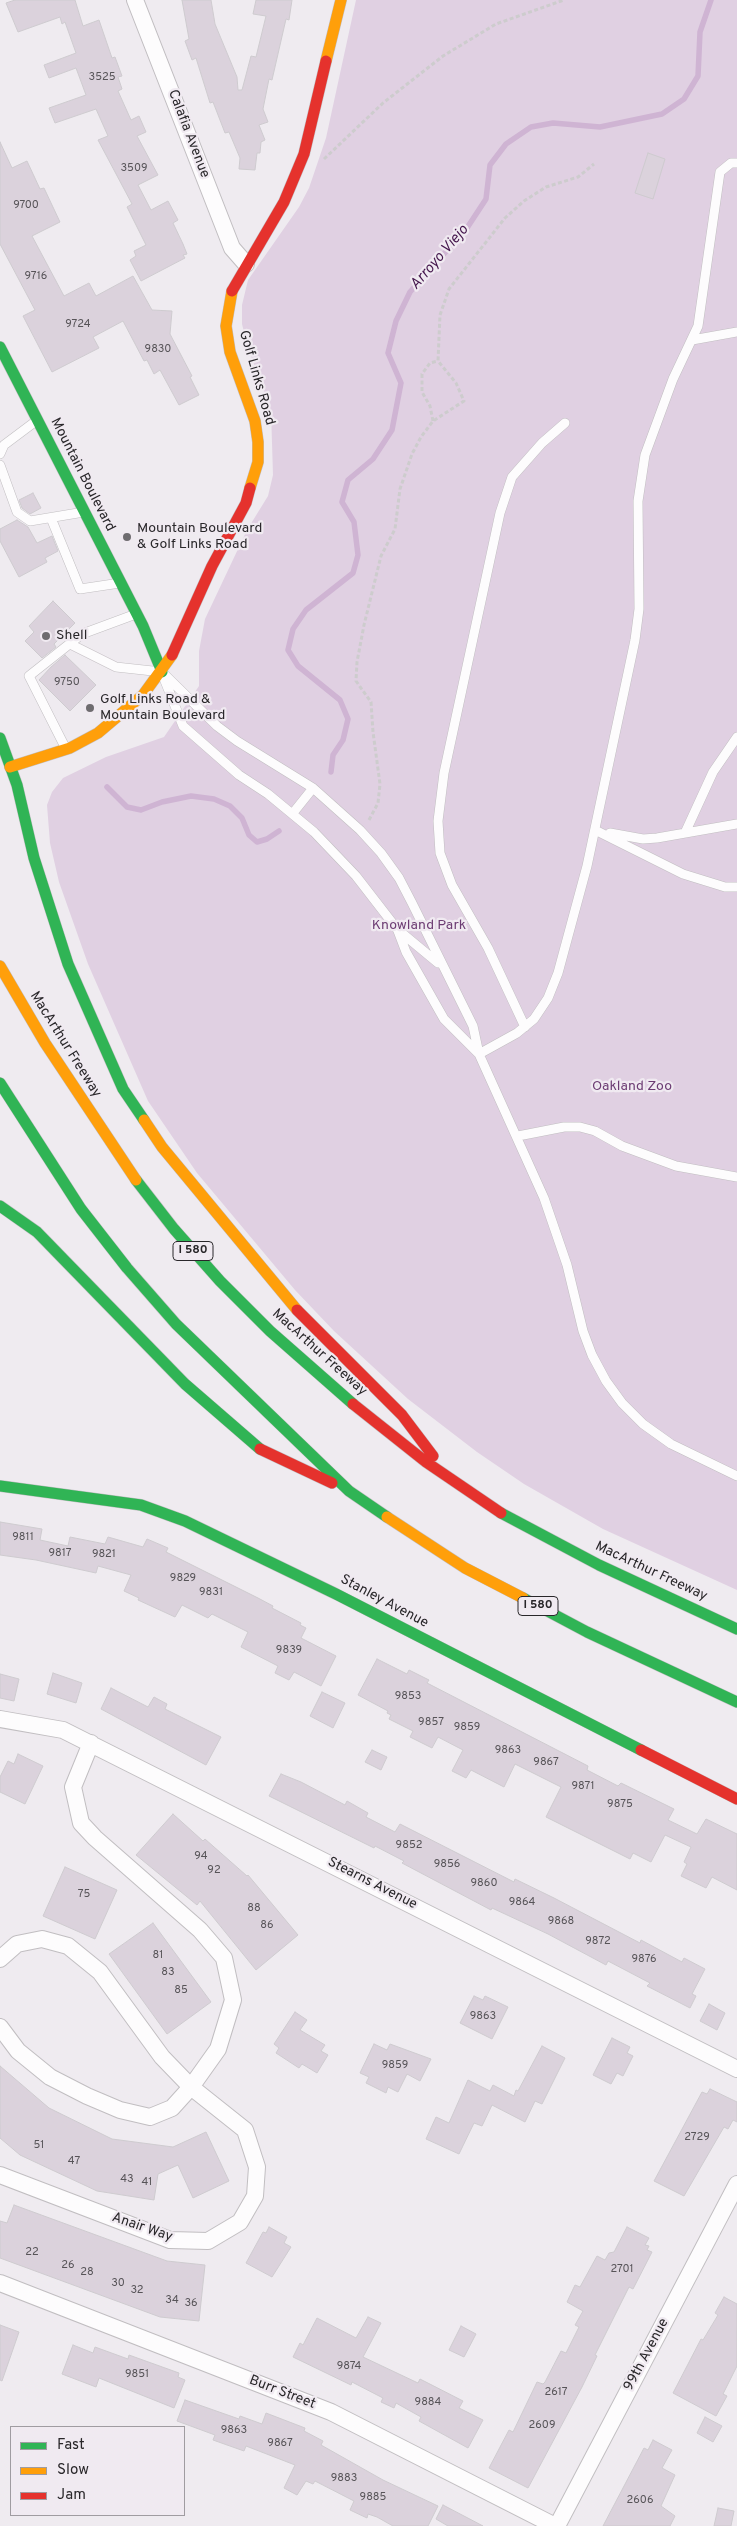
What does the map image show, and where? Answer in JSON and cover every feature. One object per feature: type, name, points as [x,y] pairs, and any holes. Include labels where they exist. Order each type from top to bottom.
[{"type":"main road","name":"Golf Links Road","points":[[10,767],[66,749],[98,733],[121,715],[162,672],[177,649],[212,566],[246,504],[258,462],[255,420],[230,352],[226,326],[231,293],[246,264],[284,202],[304,154],[342,0]]},
{"type":"main road","name":"Mountain Boulevard","points":[[0,347],[136,614],[162,672]]},
{"type":"main road","points":[[0,738],[21,801],[34,858],[68,964],[123,1089],[162,1147],[278,1290],[319,1335],[402,1415],[450,1480]]},
{"type":"main road","name":"MacArthur Freeway","points":[[0,966],[87,1109],[132,1175],[174,1229],[220,1281],[270,1331],[368,1417],[450,1480],[493,1509],[599,1566],[737,1629]]},
{"type":"main road","name":"I 580","points":[[0,1083],[81,1209],[127,1268],[176,1324],[349,1492],[465,1568],[588,1632],[737,1702]]},
{"type":"main road","points":[[0,1206],[37,1232],[185,1384],[262,1451],[349,1492]]},
{"type":"main road","name":"Stanley Avenue","points":[[0,1486],[140,1506],[185,1521],[336,1594],[737,1799]]},
{"type":"street","name":"Calafia Avenue","points":[[135,0],[232,248],[246,264]]},
{"type":"street","name":"Stearns Avenue","points":[[0,1719],[63,1730],[91,1743],[737,2069]]},
{"type":"street","points":[[0,2027],[18,2051],[50,2077],[120,2110],[150,2117],[172,2108],[191,2087],[218,2049],[233,2000],[224,1958],[200,1930],[95,1838],[82,1823],[73,1787],[91,1743]]},
{"type":"street","name":"Anair Way","points":[[0,1959],[17,1944],[42,1939],[68,1946],[100,1972],[162,2057],[191,2087],[245,2130],[257,2167],[256,2196],[240,2222],[208,2241],[170,2240],[0,2175]]},
{"type":"street","name":"99th Avenue","points":[[556,2526],[737,2184]]},
{"type":"street","name":"Burr Street","points":[[0,2283],[331,2412],[556,2526]]},
{"type":"lane","points":[[479,1054],[525,1027],[534,1019],[548,998],[558,973],[595,830],[635,640],[639,609],[638,501],[645,455],[674,379],[698,326],[720,172],[731,162],[737,163]]},
{"type":"lane","points":[[692,340],[737,332]]},
{"type":"lane","points":[[0,454],[4,444],[37,420]]},
{"type":"lane","points":[[525,1027],[504,979],[452,885],[440,854],[438,821],[444,773],[500,513],[512,477],[542,442],[565,423]]},
{"type":"lane","points":[[0,465],[17,512],[30,521],[84,512]]},
{"type":"lane","points":[[51,518],[80,589],[120,582]]},
{"type":"lane","points":[[66,749],[29,676],[82,634],[136,614]]},
{"type":"lane","points":[[70,644],[116,667],[162,672],[218,726],[237,741],[313,788],[360,830],[399,878],[473,1026],[479,1054],[518,1136],[557,1235],[592,1355],[606,1381],[622,1403],[644,1424],[671,1444],[737,1476]]},
{"type":"lane","points":[[162,672],[183,726],[239,776],[293,813],[351,870],[397,929],[444,968]]},
{"type":"lane","points":[[685,833],[713,772],[737,737]]},
{"type":"lane","points":[[293,813],[313,788]]},
{"type":"lane","points":[[595,830],[643,839],[737,824]]},
{"type":"lane","points":[[595,830],[683,874],[725,887],[737,887]]},
{"type":"lane","points":[[397,929],[406,952],[444,1019],[479,1054]]},
{"type":"lane","points":[[518,1136],[564,1126],[580,1127],[595,1131],[622,1146],[676,1166],[737,1178]]},
{"type":"path","points":[[322,161],[383,103],[443,56],[496,24],[564,0]]},
{"type":"path","points":[[360,830],[373,817],[380,784],[372,732],[372,702],[356,681],[357,662],[381,556],[395,528],[400,489],[412,454],[421,437],[433,421],[464,401],[456,383],[438,361],[440,315],[449,289],[505,218],[524,201],[546,187],[578,177],[594,164]]},
{"type":"path","points":[[433,421],[430,406],[422,392],[422,374],[430,363],[438,361]]},
{"type":"green space","name":"Knowland Park","points":[[356,0],[737,0],[737,1590],[603,1529],[524,1484],[477,1452],[408,1399],[334,1331],[295,1290],[197,1173],[148,1101],[88,964],[59,882],[50,843],[47,805],[52,792],[63,778],[106,757],[164,737],[199,686],[199,651],[205,619],[247,530],[268,496],[273,475],[271,411],[248,348],[242,324],[242,305],[248,280],[299,207],[309,188],[326,138]]},
{"type":"building","points":[[15,0],[75,0],[83,26],[99,20],[112,58],[115,57],[122,76],[118,77],[122,89],[118,91],[131,120],[139,116],[146,132],[137,136],[158,175],[138,185],[151,210],[168,201],[178,220],[173,223],[187,254],[183,255],[185,258],[141,281],[130,260],[136,256],[134,251],[146,245],[127,207],[132,204],[98,140],[108,136],[96,109],[55,123],[49,108],[86,95],[76,68],[49,78],[44,65],[76,53],[65,22],[62,24],[60,17],[18,32],[6,3]]},
{"type":"building","points":[[182,0],[211,0],[215,24],[237,77],[238,90],[242,90],[251,56],[256,57],[266,16],[253,14],[256,0],[292,0],[289,20],[286,19],[272,80],[269,79],[263,109],[268,122],[259,125],[265,140],[261,142],[260,153],[257,153],[255,170],[239,169],[240,158],[229,132],[225,133],[213,102],[210,103],[196,58],[192,60],[185,41],[189,39]]},
{"type":"building","points":[[0,142],[12,168],[27,161],[40,189],[44,188],[60,222],[32,236],[64,296],[89,283],[96,296],[133,276],[152,310],[172,311],[170,334],[192,376],[190,377],[199,395],[179,405],[160,370],[154,374],[147,360],[144,361],[123,321],[93,337],[99,348],[52,372],[23,316],[35,310],[0,244]]},
{"type":"building","points":[[648,153],[665,159],[653,199],[635,193]]},
{"type":"building","points":[[33,493],[41,508],[30,514],[22,508],[19,500]]},
{"type":"building","points":[[17,520],[28,527],[37,543],[52,536],[58,551],[45,558],[47,562],[19,577],[0,541],[0,529]]},
{"type":"building","name":"Shell","points":[[53,601],[75,623],[54,644],[56,647],[42,658],[25,641],[34,632],[29,626]]},
{"type":"building","points":[[65,655],[96,685],[70,711],[39,680]]},
{"type":"building","points":[[0,1522],[42,1529],[40,1540],[68,1546],[70,1537],[105,1544],[108,1537],[143,1547],[147,1539],[168,1548],[166,1552],[258,1598],[273,1606],[272,1608],[301,1623],[300,1625],[306,1628],[301,1638],[336,1656],[321,1686],[294,1672],[289,1680],[275,1673],[278,1666],[241,1647],[248,1632],[212,1614],[208,1618],[182,1605],[175,1617],[138,1600],[139,1598],[124,1591],[131,1575],[98,1566],[96,1573],[36,1560],[0,1555]]},
{"type":"building","points":[[377,1659],[407,1674],[409,1670],[429,1680],[427,1683],[588,1766],[587,1770],[618,1786],[621,1783],[674,1809],[668,1820],[697,1834],[706,1819],[737,1834],[737,1890],[712,1877],[706,1888],[681,1876],[687,1864],[684,1862],[691,1847],[665,1835],[651,1862],[633,1853],[630,1859],[546,1817],[561,1787],[515,1764],[504,1787],[471,1770],[466,1778],[452,1771],[463,1750],[438,1737],[432,1748],[410,1737],[413,1731],[389,1719],[391,1715],[387,1713],[388,1711],[358,1695]]},
{"type":"building","points":[[53,1673],[82,1683],[76,1703],[47,1694]]},
{"type":"building","points":[[0,1674],[19,1679],[14,1701],[0,1698]]},
{"type":"building","points":[[111,1688],[148,1707],[154,1697],[167,1704],[165,1709],[221,1737],[206,1765],[101,1709]]},
{"type":"building","points":[[322,1692],[345,1703],[333,1728],[310,1716]]},
{"type":"building","points":[[372,1750],[387,1757],[381,1770],[365,1762]]},
{"type":"building","points":[[18,1754],[43,1766],[25,1804],[0,1792],[0,1777],[8,1761],[14,1764]]},
{"type":"building","points":[[281,1774],[301,1782],[345,1805],[347,1801],[368,1813],[366,1817],[395,1832],[400,1824],[514,1882],[515,1879],[554,1898],[640,1943],[641,1940],[682,1962],[684,1958],[705,1969],[692,1994],[696,1996],[690,2008],[647,1986],[650,1983],[608,1961],[606,1965],[548,1934],[492,1908],[491,1910],[402,1863],[404,1861],[375,1846],[374,1848],[269,1796]]},
{"type":"building","points":[[173,1814],[203,1841],[205,1839],[248,1875],[298,1935],[256,1970],[200,1901],[197,1905],[136,1855]]},
{"type":"building","points":[[65,1867],[117,1890],[95,1939],[43,1916]]},
{"type":"building","points":[[153,1923],[211,2002],[167,2034],[109,1954]]},
{"type":"building","points":[[474,1996],[483,2000],[485,1996],[508,2007],[492,2039],[460,2023]]},
{"type":"building","points":[[709,2004],[725,2013],[717,2030],[700,2021]]},
{"type":"building","points":[[295,2012],[307,2020],[300,2030],[325,2045],[321,2051],[328,2055],[317,2073],[302,2064],[299,2068],[276,2053],[279,2048],[274,2044]]},
{"type":"building","points":[[612,2038],[630,2047],[627,2053],[633,2056],[623,2076],[617,2073],[611,2084],[593,2075]]},
{"type":"building","points":[[374,2044],[387,2050],[390,2044],[431,2059],[420,2081],[407,2074],[398,2092],[388,2087],[386,2093],[366,2083],[369,2077],[360,2073]]},
{"type":"building","points":[[542,2046],[565,2058],[542,2104],[535,2101],[525,2122],[492,2105],[482,2126],[474,2123],[459,2154],[426,2139],[436,2117],[449,2123],[468,2080],[490,2091],[493,2085],[514,2096]]},
{"type":"building","points":[[0,2066],[49,2108],[112,2139],[173,2147],[206,2132],[229,2181],[193,2198],[178,2165],[158,2174],[154,2200],[97,2191],[20,2155],[0,2138]]},
{"type":"building","points":[[710,2089],[737,2102],[737,2122],[733,2120],[728,2129],[724,2127],[684,2196],[654,2181],[702,2092],[707,2094]]},
{"type":"building","points":[[14,2205],[167,2261],[205,2265],[199,2321],[160,2317],[0,2258],[0,2221],[7,2223]]},
{"type":"building","points":[[269,2227],[287,2237],[284,2243],[291,2247],[272,2277],[246,2263],[263,2232],[266,2233]]},
{"type":"building","points":[[627,2227],[649,2238],[645,2245],[649,2246],[647,2250],[652,2252],[633,2289],[629,2287],[595,2355],[597,2356],[582,2387],[528,2488],[489,2468],[509,2430],[513,2432],[537,2382],[543,2384],[545,2382],[561,2351],[566,2353],[579,2327],[575,2325],[583,2311],[567,2302],[575,2285],[580,2287],[597,2256],[605,2260],[609,2253],[614,2252]]},
{"type":"building","points":[[724,2297],[737,2304],[737,2366],[723,2394],[727,2396],[716,2416],[673,2393],[701,2339],[703,2340],[718,2315],[715,2313]]},
{"type":"building","points":[[368,2317],[381,2323],[363,2357],[418,2383],[420,2379],[463,2401],[459,2408],[483,2420],[468,2448],[419,2421],[421,2417],[396,2403],[394,2408],[381,2402],[383,2398],[352,2382],[351,2385],[293,2357],[300,2343],[303,2345],[317,2318],[356,2338]]},
{"type":"building","points":[[0,2325],[19,2332],[2,2381],[0,2380]]},
{"type":"building","points":[[461,2326],[476,2334],[464,2357],[449,2350]]},
{"type":"building","points":[[73,2345],[93,2353],[95,2347],[128,2359],[129,2355],[179,2373],[178,2377],[185,2380],[174,2408],[99,2378],[96,2387],[62,2374]]},
{"type":"building","points":[[185,2400],[239,2419],[240,2416],[262,2424],[266,2413],[305,2428],[304,2431],[323,2441],[321,2445],[383,2480],[438,2506],[428,2526],[393,2526],[377,2517],[368,2514],[367,2518],[350,2510],[354,2501],[315,2481],[313,2484],[306,2481],[297,2495],[284,2488],[295,2465],[246,2446],[244,2451],[213,2440],[215,2435],[177,2421]]},
{"type":"building","points":[[705,2417],[722,2426],[713,2442],[697,2433]]},
{"type":"building","points":[[653,2440],[672,2450],[662,2468],[675,2475],[661,2506],[675,2516],[670,2526],[603,2526],[644,2448],[648,2450]]},
{"type":"building","points":[[443,2505],[483,2526],[448,2526],[436,2519]]},
{"type":"building","points":[[718,2508],[734,2511],[731,2526],[714,2526]]},
{"type":"waterway","name":"Arroyo Viejo","points":[[331,772],[333,755],[343,740],[348,719],[340,700],[298,666],[288,650],[293,629],[306,610],[353,573],[358,555],[354,522],[342,502],[348,480],[373,459],[392,430],[401,383],[388,353],[396,321],[410,292],[467,228],[486,199],[490,165],[506,144],[531,127],[553,123],[600,127],[662,114],[684,99],[698,76],[700,32],[711,0]]},
{"type":"waterway","name":"Arroyo Viejo","points":[[107,787],[127,807],[141,810],[162,802],[191,796],[214,799],[230,806],[242,818],[249,835],[257,842],[267,839],[279,831]]},
{"type":"traffic: fast","points":[[0,347],[143,626],[162,672]]},
{"type":"traffic: fast","points":[[0,738],[17,785],[34,858],[68,964],[123,1089],[144,1120]]},
{"type":"traffic: fast","points":[[0,1083],[81,1209],[127,1268],[176,1324],[349,1491],[387,1517]]},
{"type":"traffic: fast","points":[[136,1180],[174,1229],[220,1281],[270,1331],[353,1404]]},
{"type":"traffic: fast","points":[[0,1206],[37,1232],[185,1384],[260,1449]]},
{"type":"traffic: fast","points":[[0,1486],[141,1505],[185,1521],[336,1594],[641,1750]]},
{"type":"traffic: fast","points":[[501,1513],[599,1565],[737,1629]]},
{"type":"traffic: fast","points":[[523,1598],[587,1632],[737,1702]]},
{"type":"traffic: slow","points":[[326,61],[341,0]]},
{"type":"traffic: slow","points":[[232,291],[226,326],[230,352],[255,421],[258,442],[258,462],[250,488]]},
{"type":"traffic: slow","points":[[10,767],[70,748],[98,733],[143,695],[172,655]]},
{"type":"traffic: slow","points":[[0,966],[45,1043],[136,1180]]},
{"type":"traffic: slow","points":[[144,1120],[162,1147],[297,1310]]},
{"type":"traffic: slow","points":[[387,1517],[465,1568],[523,1598]]},
{"type":"traffic: jam","points":[[232,291],[284,202],[304,154],[326,61]]},
{"type":"traffic: jam","points":[[172,655],[212,566],[246,503],[250,488]]},
{"type":"traffic: jam","points":[[297,1310],[402,1415],[433,1456]]},
{"type":"traffic: jam","points":[[353,1404],[426,1462],[501,1513]]},
{"type":"traffic: jam","points":[[260,1449],[332,1483]]},
{"type":"traffic: jam","points":[[641,1750],[737,1799]]},
{"type":"place","name":"Mountain Boulevard & Golf Links Road","points":[[127,537]]},
{"type":"place","name":"Shell","points":[[46,636]]},
{"type":"place","name":"Golf Links Road & Mountain Boulevard","points":[[90,708]]},
{"type":"park label","name":"Oakland Zoo","points":[[632,1087]]}]
